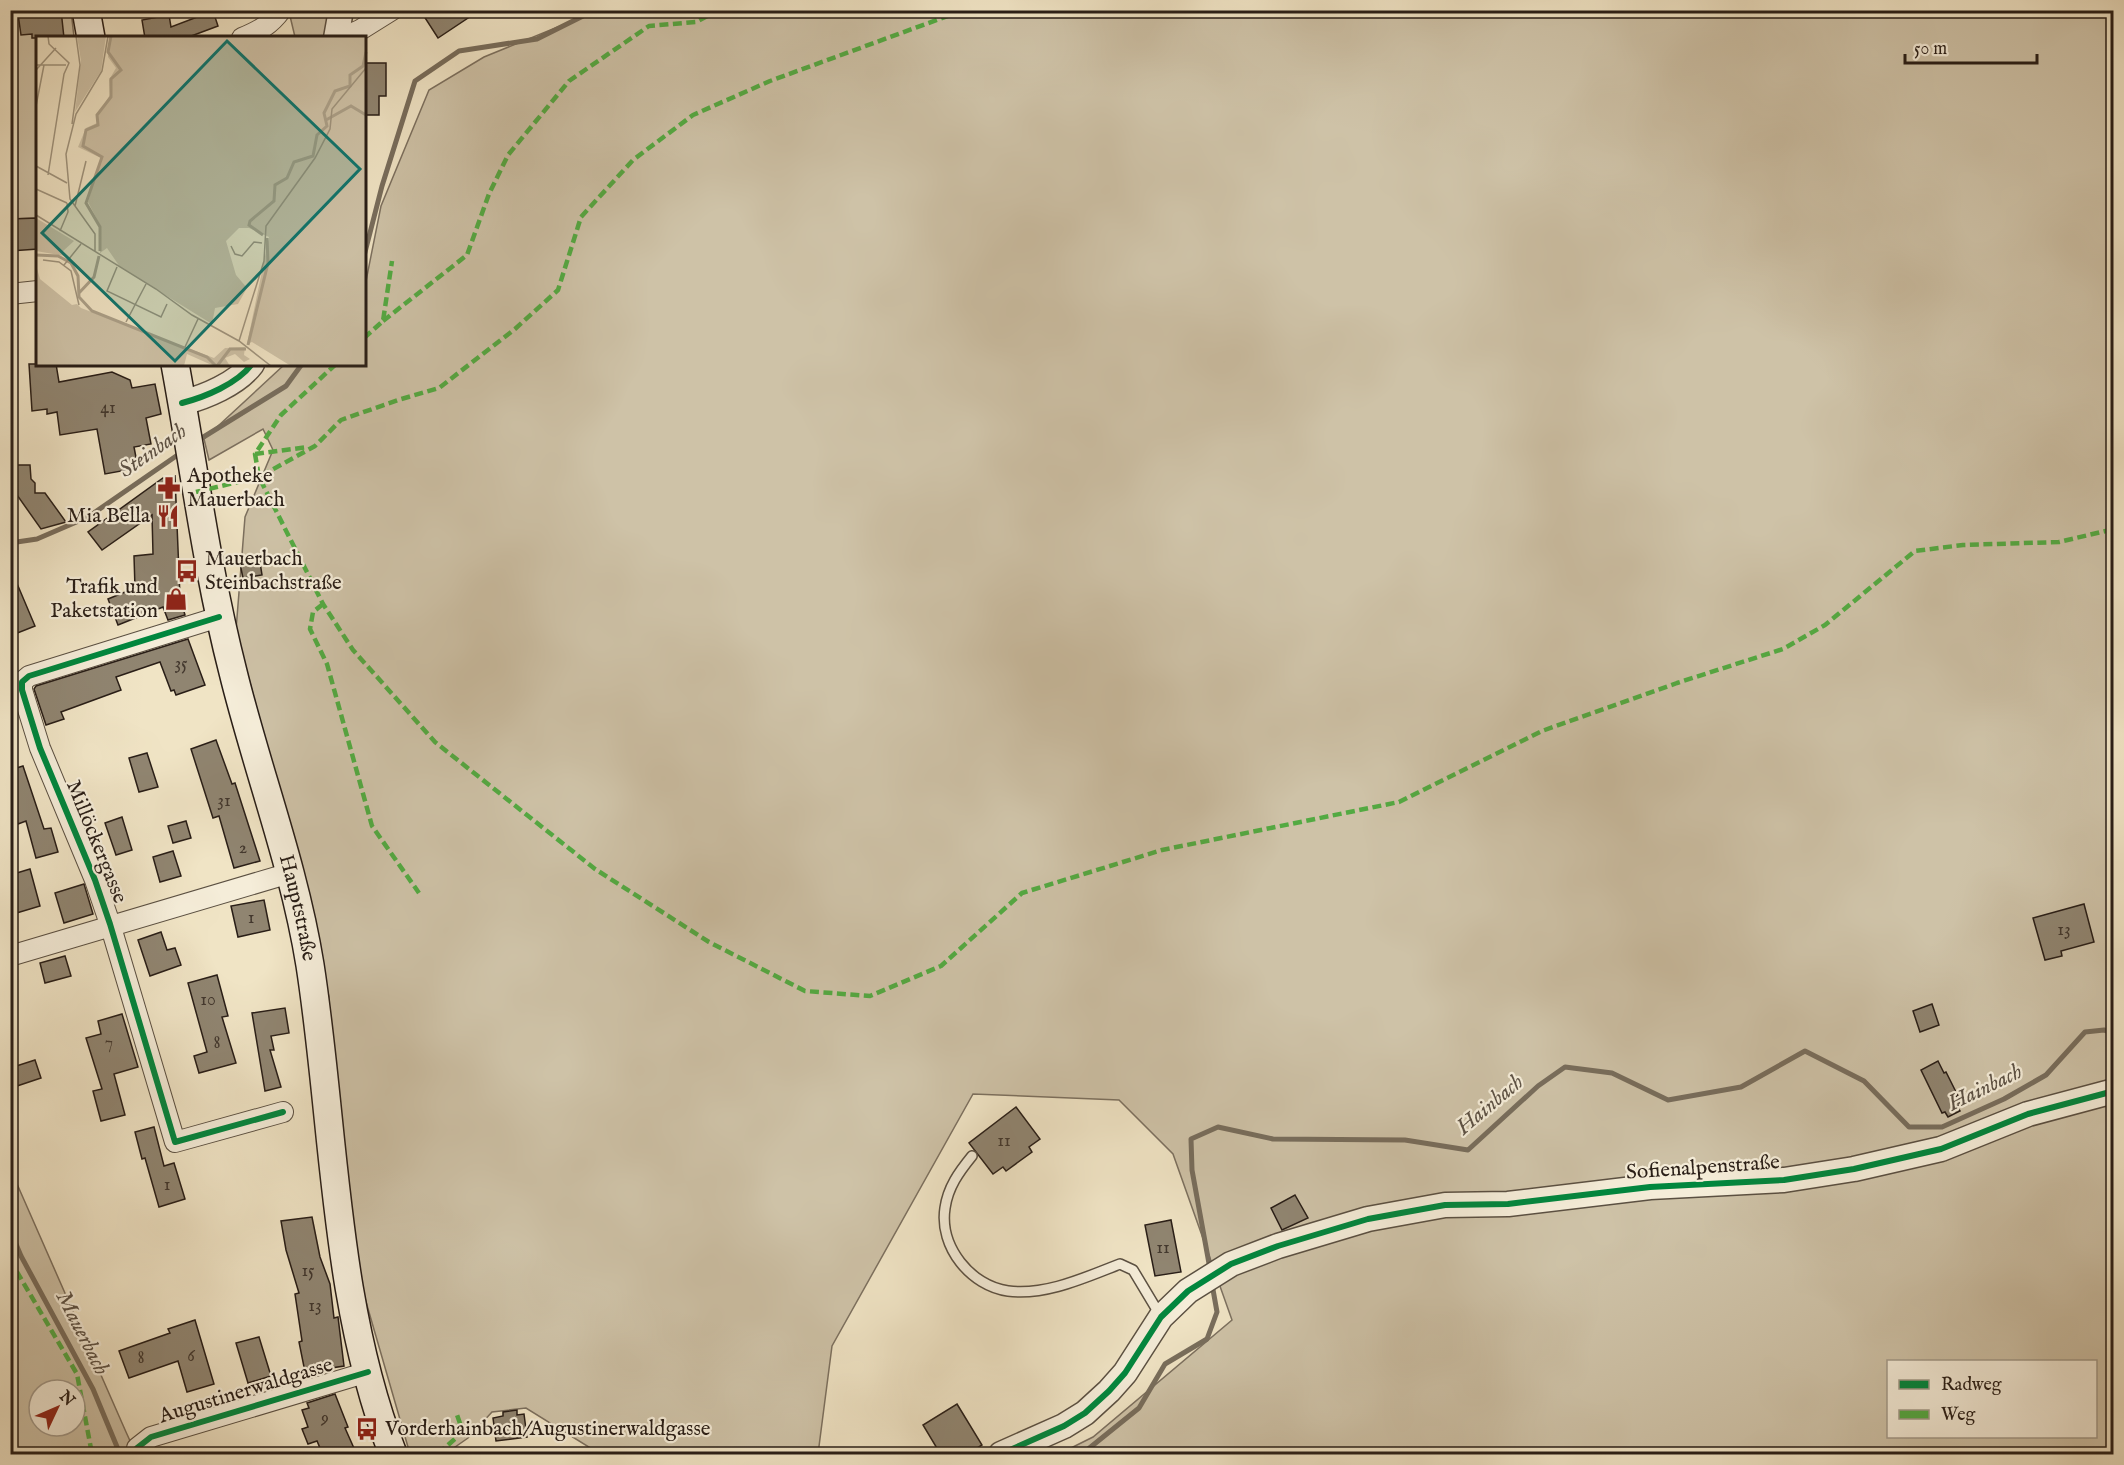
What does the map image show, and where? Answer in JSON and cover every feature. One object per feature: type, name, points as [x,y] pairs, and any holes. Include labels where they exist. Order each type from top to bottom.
[{"type":"main road","points":[[87,10],[91,36]]},
{"type":"main road","name":"Hauptstraße","points":[[175,366],[219,617],[244,716],[290,873],[310,963],[343,1237],[355,1314],[368,1372],[393,1455]]},
{"type":"street","points":[[247,36],[261,30],[281,10]]},
{"type":"street","points":[[336,36],[341,10]]},
{"type":"street","points":[[346,36],[392,10]]},
{"type":"street","points":[[10,294],[36,291]]},
{"type":"street","points":[[182,403],[206,397],[246,372],[250,366]]},
{"type":"street","name":"Millöckergasse","points":[[219,617],[29,676],[22,682],[22,690],[39,748],[95,880],[110,924],[176,1142],[283,1112]]},
{"type":"street","points":[[10,956],[110,924],[290,873]]},
{"type":"street","name":"Sofienalpenstraße","points":[[1161,1317],[1188,1291],[1240,1260],[1368,1219],[1445,1205],[1508,1204],[1650,1186],[1784,1180],[1854,1169],[1941,1149],[2028,1114],[2114,1091]]},
{"type":"street","points":[[1001,1455],[1064,1426],[1085,1413],[1125,1373],[1161,1317]]},
{"type":"street","name":"Augustinerwaldgasse","points":[[137,1448],[151,1437],[368,1372]]},
{"type":"lane","points":[[972,1156],[955,1176],[944,1209],[944,1222],[962,1266],[972,1276],[986,1284],[1008,1291],[1029,1291],[1058,1286],[1120,1264],[1133,1270],[1161,1317]]},
{"type":"shaded area","points":[[11,11],[71,11],[74,36],[36,36],[36,218],[11,219]]},
{"type":"shaded area","points":[[293,11],[331,11],[325,36],[295,36],[290,16]]},
{"type":"shaded area","points":[[597,11],[2113,11],[2113,1454],[1059,1454],[1093,1437],[1232,1320],[1173,1154],[1119,1100],[973,1094],[832,1346],[818,1454],[600,1454],[526,1408],[492,1412],[468,1438],[445,1454],[410,1454],[360,1281],[327,1023],[329,997],[299,868],[236,630],[245,517],[273,450],[263,429],[209,460],[204,439],[283,366],[366,366],[366,281],[381,206],[429,90],[484,57]]},
{"type":"shaded area","points":[[10,1168],[136,1454],[11,1454]]},
{"type":"building","points":[[61,10],[64,36],[32,38],[32,34],[21,35],[18,14]]},
{"type":"building","points":[[420,10],[480,10],[438,38]]},
{"type":"building","points":[[213,11],[218,26],[191,36],[145,36],[142,20],[169,15],[171,27]]},
{"type":"building","points":[[366,63],[386,63],[386,96],[379,96],[379,115],[366,115]]},
{"type":"building","points":[[36,218],[36,249],[10,251],[10,219]]},
{"type":"building","points":[[29,364],[56,366],[59,382],[112,372],[130,380],[132,388],[155,384],[161,414],[146,418],[151,444],[134,447],[138,468],[105,474],[97,429],[60,435],[57,412],[47,414],[47,409],[32,411]]},
{"type":"building","points":[[10,465],[30,465],[35,493],[45,493],[66,522],[41,529],[10,485]]},
{"type":"building","points":[[175,476],[180,597],[185,615],[168,620],[163,607],[118,625],[108,599],[135,588],[134,556],[153,554],[152,515],[102,550],[88,532],[163,478]]},
{"type":"building","points":[[259,556],[262,575],[243,578],[239,559]]},
{"type":"building","points":[[10,567],[35,626],[10,636]]},
{"type":"building","points":[[188,639],[205,685],[176,695],[174,690],[171,691],[160,662],[116,677],[121,690],[61,712],[64,719],[46,725],[34,689],[36,686]]},
{"type":"building","points":[[216,740],[232,784],[235,783],[260,861],[234,868],[219,816],[213,818],[191,749]]},
{"type":"building","points":[[147,753],[158,787],[139,792],[129,758]]},
{"type":"building","points":[[23,766],[44,829],[51,828],[58,852],[36,858],[26,821],[18,824],[14,813],[10,814],[10,770]]},
{"type":"building","points":[[122,817],[132,850],[116,855],[105,823]]},
{"type":"building","points":[[186,821],[191,838],[173,843],[168,826]]},
{"type":"building","points":[[173,851],[181,876],[160,882],[153,857]]},
{"type":"building","points":[[30,869],[40,906],[10,915],[10,875]]},
{"type":"building","points":[[84,884],[93,914],[64,923],[55,893]]},
{"type":"building","points":[[264,900],[270,930],[238,937],[231,906]]},
{"type":"building","points":[[2084,904],[2094,942],[2061,951],[2062,956],[2045,960],[2033,918]]},
{"type":"building","points":[[161,932],[167,950],[175,948],[181,965],[150,976],[138,940]]},
{"type":"building","points":[[65,956],[71,976],[45,983],[40,963]]},
{"type":"building","points":[[217,975],[228,1016],[222,1017],[236,1063],[199,1073],[194,1056],[207,1052],[188,983]]},
{"type":"building","points":[[1932,1004],[1939,1025],[1920,1032],[1913,1011]]},
{"type":"building","points":[[285,1008],[289,1033],[271,1036],[274,1050],[270,1050],[281,1087],[265,1091],[252,1013]]},
{"type":"building","points":[[122,1014],[138,1067],[114,1074],[125,1115],[101,1121],[93,1091],[102,1089],[86,1038],[101,1034],[98,1021]]},
{"type":"building","points":[[35,1060],[41,1078],[14,1087],[10,1078],[10,1068]]},
{"type":"building","points":[[1938,1061],[1958,1096],[1956,1096],[1960,1105],[1957,1106],[1960,1111],[1948,1117],[1945,1112],[1942,1113],[1921,1070]]},
{"type":"building","points":[[1016,1107],[1040,1139],[1029,1147],[1032,1152],[1006,1171],[1003,1167],[993,1174],[969,1143]]},
{"type":"building","points":[[154,1127],[164,1166],[174,1163],[185,1199],[159,1207],[135,1132]]},
{"type":"building","points":[[1295,1195],[1308,1218],[1282,1230],[1271,1208]]},
{"type":"building","points":[[312,1217],[320,1257],[330,1284],[334,1318],[338,1317],[344,1366],[305,1372],[299,1342],[302,1341],[295,1294],[299,1293],[286,1250],[281,1221]]},
{"type":"building","points":[[1171,1220],[1181,1272],[1155,1276],[1145,1225]]},
{"type":"building","points":[[195,1320],[214,1384],[187,1392],[178,1361],[129,1378],[119,1351],[170,1333],[168,1329]]},
{"type":"building","points":[[259,1337],[271,1376],[248,1383],[236,1343]]},
{"type":"building","points":[[335,1394],[348,1427],[345,1428],[357,1455],[323,1455],[317,1441],[308,1444],[302,1429],[308,1427],[302,1410],[309,1408],[307,1403]]},
{"type":"building","points":[[957,1404],[982,1445],[966,1455],[941,1455],[923,1425]]},
{"type":"building","points":[[517,1410],[517,1415],[524,1414],[527,1437],[496,1441],[493,1418],[503,1416],[503,1412]]},
{"type":"waterway","name":"Steinbach","points":[[366,248],[382,186],[415,81],[459,51],[537,39],[595,10]]},
{"type":"waterway","name":"Steinbach","points":[[197,441],[286,386],[301,366]]},
{"type":"waterway","name":"Steinbach","points":[[10,543],[37,539],[88,517],[182,452]]},
{"type":"waterway","name":"Hainbach","points":[[1210,1269],[1192,1170],[1191,1139],[1218,1127],[1273,1139],[1405,1140],[1468,1150],[1538,1086],[1565,1067],[1612,1073],[1668,1100],[1741,1087],[1805,1051],[1864,1081],[1909,1127],[1942,1127],[2004,1099],[2046,1075],[2085,1032],[2104,1030],[2114,1033]]},
{"type":"waterway","name":"Mauerbach","points":[[10,1230],[21,1256],[93,1389],[120,1454]]},
{"type":"waterway","name":"Hainbach","points":[[1082,1454],[1139,1408],[1165,1364],[1207,1339],[1217,1312],[1212,1284]]},
{"type":"marked path","points":[[383,321],[467,255],[489,194],[508,155],[569,81],[649,26],[696,22],[719,10]]},
{"type":"marked path","points":[[196,492],[259,477],[315,446],[341,420],[439,388],[515,329],[558,290],[581,217],[633,160],[693,115],[770,81],[964,10]]},
{"type":"marked path","points":[[366,336],[383,321],[392,261]]},
{"type":"marked path","points":[[334,366],[281,415],[255,454],[259,477],[323,604],[353,650],[435,742],[595,869],[709,942],[805,991],[870,996],[941,966],[1022,893],[1162,850],[1399,802],[1542,731],[1677,683],[1783,649],[1825,625],[1915,551],[1963,545],[2059,542],[2114,529]]},
{"type":"marked path","points":[[255,454],[308,447]]},
{"type":"marked path","points":[[323,604],[313,612],[310,629],[327,664],[372,826],[419,893]]},
{"type":"marked path","points":[[10,1260],[77,1374],[92,1454]]},
{"type":"marked path","points":[[438,1454],[457,1437],[462,1429],[456,1412]]},
{"type":"cycle path","points":[[182,403],[220,389],[238,378],[250,366]]},
{"type":"cycle path","points":[[219,617],[29,676],[22,682],[22,690],[40,748],[95,880],[110,924],[175,1142],[283,1112]]},
{"type":"cycle path","points":[[1001,1454],[1064,1426],[1085,1413],[1125,1373],[1161,1317],[1188,1291],[1231,1264],[1278,1246],[1368,1219],[1445,1205],[1508,1204],[1650,1187],[1784,1180],[1854,1169],[1941,1149],[2028,1114],[2114,1091]]},
{"type":"cycle path","points":[[137,1448],[151,1437],[368,1372]]},
{"type":"place","name":"Apotheke Mauerbach","points":[[169,488]]},
{"type":"place","name":"Mia Bella","points":[[168,516]]},
{"type":"place","name":"Mauerbach Steinbachstraße","points":[[187,571]]},
{"type":"place","name":"Trafik und Paketstation","points":[[176,599]]},
{"type":"place","name":"Vorderhainbach/Augustinerwaldgasse","points":[[367,1429]]}]
